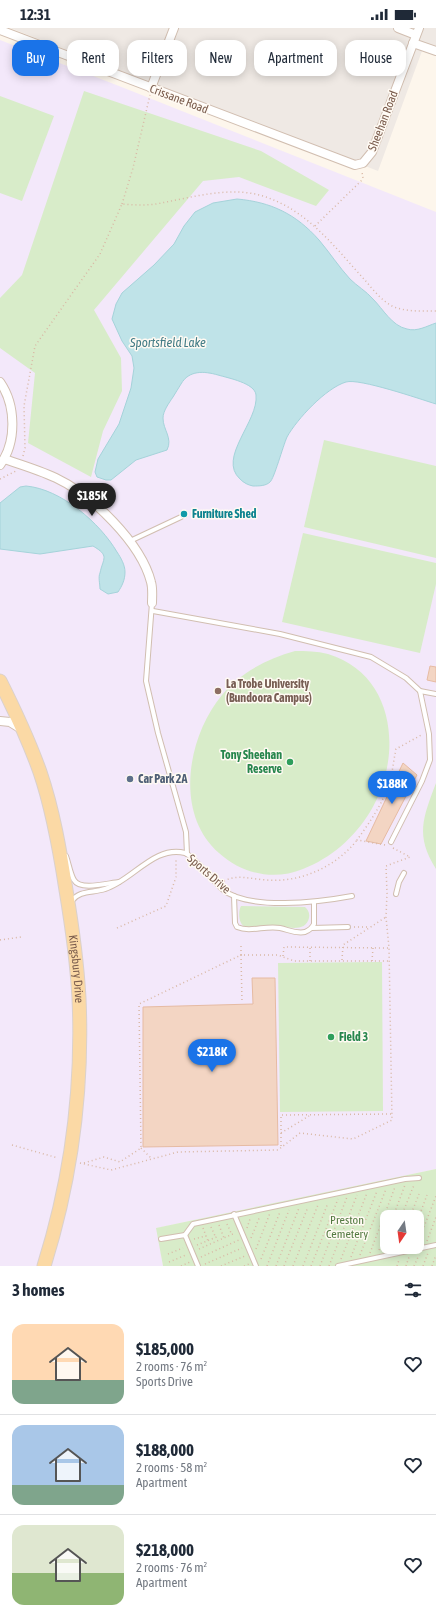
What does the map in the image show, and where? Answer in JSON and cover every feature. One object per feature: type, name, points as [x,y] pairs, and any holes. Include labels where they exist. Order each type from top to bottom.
[{"type":"main road","name":"Kingsbury Drive","points":[[0,681],[23,730],[40,773],[57,837],[69,907],[79,998],[76,1098],[69,1160],[56,1223],[44,1266]]},
{"type":"street","points":[[151,88],[174,28]]},
{"type":"street","points":[[398,28],[416,35],[436,51]]},
{"type":"street","name":"Crissane Road","points":[[0,30],[352,164],[360,164]]},
{"type":"street","name":"Sheehan Road","points":[[360,164],[367,160],[372,152],[416,35]]},
{"type":"street","points":[[0,382],[5,389],[12,417],[12,434],[2,462],[22,465],[57,478],[72,487],[105,515],[130,541],[147,568],[152,584],[153,607]]},
{"type":"street","points":[[0,721],[10,722],[23,730]]},
{"type":"lane","points":[[130,541],[181,518]]},
{"type":"lane","points":[[187,854],[186,832],[158,734],[146,681],[153,607],[280,634],[371,657],[406,678],[420,691],[436,694]]},
{"type":"lane","points":[[391,842],[422,781],[430,760],[428,731],[420,691]]},
{"type":"lane","name":"Sports Drive","points":[[57,837],[65,852],[72,876],[77,884],[86,886],[120,882]]},
{"type":"lane","name":"Sports Drive","points":[[69,907],[73,899],[80,894],[105,889],[120,882],[159,855],[176,852],[187,854],[224,890],[234,896],[246,900],[314,902],[352,896]]},
{"type":"lane","points":[[396,894],[399,882],[404,873]]},
{"type":"lane","name":"Sports Drive","points":[[234,896],[234,923],[242,930],[272,927],[297,933],[304,932],[312,928],[348,928]]},
{"type":"lane","points":[[312,928],[315,918],[314,902]]},
{"type":"lane","points":[[161,1239],[185,1235],[193,1224],[216,1218],[398,1180],[418,1178]]},
{"type":"lane","points":[[234,1214],[256,1266]]},
{"type":"lane","points":[[185,1235],[198,1266]]},
{"type":"lane","points":[[424,1248],[436,1245]]},
{"type":"lane","points":[[339,1266],[394,1254]]},
{"type":"path","points":[[0,479],[20,470],[22,465],[25,448],[24,406],[35,346],[100,254],[122,204],[133,168],[151,88]]},
{"type":"path","points":[[315,226],[362,181],[363,178],[360,164]]},
{"type":"path","points":[[122,204],[137,205],[160,203],[237,191],[263,196],[291,208],[315,226],[378,295],[393,306],[410,311],[436,311]]},
{"type":"path","points":[[217,884],[227,879],[242,876],[283,881],[303,877],[333,862],[348,852],[368,825],[385,791],[391,778],[396,749],[428,731]]},
{"type":"path","points":[[12,1145],[111,1170],[178,1152],[278,1150],[300,1133],[353,1139],[392,1120],[389,948],[386,917],[386,866],[410,857],[389,846],[357,840]]},
{"type":"path","points":[[117,928],[166,906],[176,877],[176,852]]},
{"type":"path","points":[[342,961],[342,945],[386,917]]},
{"type":"path","points":[[348,928],[370,927]]},
{"type":"path","points":[[0,940],[21,937]]},
{"type":"path","points":[[241,946],[242,1002]]},
{"type":"path","points":[[283,957],[284,947],[389,948]]},
{"type":"path","points":[[310,948],[310,961]]},
{"type":"path","points":[[372,948],[372,961]]},
{"type":"path","points":[[152,1159],[141,1148],[138,1004],[241,955],[278,955],[294,961],[389,961]]},
{"type":"path","points":[[281,1147],[281,1115],[392,1114]]},
{"type":"path","points":[[281,1133],[310,1115]]},
{"type":"path","points":[[120,1162],[141,1148]]},
{"type":"path","points":[[82,1163],[104,1157],[120,1162]]},
{"type":"path","points":[[120,1162],[122,1167]]},
{"type":"path","points":[[404,1210],[418,1178]]},
{"type":"path","points":[[396,1210],[408,1179]]},
{"type":"path","points":[[367,1260],[398,1180]]},
{"type":"path","points":[[357,1262],[389,1182]]},
{"type":"path","points":[[348,1264],[380,1184]]},
{"type":"path","points":[[339,1266],[370,1186]]},
{"type":"path","points":[[329,1266],[360,1188]]},
{"type":"path","points":[[320,1266],[350,1190]]},
{"type":"path","points":[[311,1266],[341,1192]]},
{"type":"path","points":[[303,1266],[331,1194]]},
{"type":"path","points":[[413,1210],[419,1194]]},
{"type":"path","points":[[421,1210],[427,1195]]},
{"type":"path","points":[[293,1266],[321,1196]]},
{"type":"path","points":[[424,1226],[436,1196]]},
{"type":"path","points":[[284,1266],[312,1198]]},
{"type":"path","points":[[276,1266],[302,1200]]},
{"type":"path","points":[[267,1266],[292,1202]]},
{"type":"path","points":[[260,1259],[283,1204]]},
{"type":"path","points":[[221,1266],[251,1256],[273,1206]]},
{"type":"path","points":[[201,1266],[247,1247],[263,1208]]},
{"type":"path","points":[[181,1266],[244,1238],[253,1210]]},
{"type":"path","points":[[224,1217],[232,1235]]},
{"type":"path","points":[[424,1244],[436,1217]]},
{"type":"path","points":[[216,1218],[224,1238]]},
{"type":"path","points":[[209,1220],[216,1238]]},
{"type":"path","points":[[202,1222],[208,1241]]},
{"type":"path","points":[[169,1262],[241,1231]]},
{"type":"path","points":[[187,1240],[206,1236]]},
{"type":"path","points":[[423,1266],[430,1246]]},
{"type":"path","points":[[376,1258],[380,1248]]},
{"type":"path","points":[[414,1266],[419,1254]]},
{"type":"path","points":[[432,1266],[436,1255]]},
{"type":"shaded area","points":[[10,28],[436,28],[436,56],[422,51],[378,171],[134,76],[187,76],[187,40],[127,40],[127,73],[119,70],[119,40],[67,40],[67,50],[59,47],[59,40],[41,40]]},
{"type":"shaded area","name":"La Trobe University (Bundoora Campus)","points":[[0,40],[12,45],[12,76],[59,76],[59,63],[67,66],[67,76],[93,76],[436,212],[436,1169],[157,1228],[163,1266],[0,1266]]},
{"type":"green space","points":[[84,91],[261,151],[329,190],[316,206],[239,177],[203,181],[94,310],[121,358],[122,391],[103,431],[91,477],[28,443],[35,373],[0,348],[0,298],[22,275]]},
{"type":"green space","points":[[0,96],[54,116],[22,201],[0,193]]},
{"type":"green space","points":[[324,440],[436,466],[436,558],[304,527]]},
{"type":"green space","points":[[303,533],[436,563],[436,584],[420,653],[282,622]]},
{"type":"green space","name":"Tony Sheehan Reserve","points":[[295,651],[328,654],[351,665],[368,680],[380,699],[387,721],[389,744],[387,767],[380,791],[370,812],[349,839],[323,859],[303,869],[281,875],[270,875],[238,866],[219,853],[205,837],[196,818],[191,797],[190,775],[200,732],[210,712],[222,695],[237,680],[255,667],[274,658]]},
{"type":"green space","points":[[436,783],[436,869],[425,846],[423,826]]},
{"type":"green space","points":[[241,906],[305,907],[309,918],[307,923],[298,928],[270,925],[246,927],[241,924],[240,921],[239,911]]},
{"type":"green space","name":"Field 3","points":[[382,962],[383,1111],[280,1112],[278,963]]},
{"type":"green space","name":"Preston Cemetery","points":[[436,1169],[436,1266],[163,1266],[156,1228]]},
{"type":"water","name":"Sportsfield Lake","points":[[237,199],[272,206],[292,216],[301,223],[319,240],[350,279],[377,303],[392,321],[411,330],[436,323],[436,404],[363,383],[346,382],[338,385],[321,397],[305,413],[287,437],[272,480],[264,485],[253,486],[246,484],[240,479],[234,470],[233,461],[240,439],[252,416],[256,395],[251,387],[234,379],[202,372],[197,373],[184,379],[164,413],[163,422],[169,442],[167,450],[136,460],[111,480],[97,477],[95,472],[98,459],[119,424],[131,388],[134,368],[132,356],[122,341],[112,319],[116,304],[122,293],[154,265],[174,244],[184,226],[195,212],[213,203]]},
{"type":"water","points":[[26,486],[53,494],[66,501],[78,509],[101,530],[110,541],[124,567],[124,580],[118,592],[108,594],[100,589],[99,576],[104,558],[102,552],[93,546],[40,554],[0,549],[0,503],[20,487]]},
{"type":"building","points":[[430,666],[436,667],[436,682],[427,680]]},
{"type":"building","points":[[403,763],[417,775],[381,844],[366,841]]},
{"type":"building","points":[[252,978],[275,978],[278,1145],[143,1147],[143,1007],[253,1004]]},
{"type":"place","name":"Furniture Shed","points":[[184,514]]},
{"type":"place","name":"La Trobe University (Bundoora Campus)","points":[[218,691]]},
{"type":"place","name":"Tony Sheehan Reserve","points":[[290,762]]},
{"type":"place","name":"Car Park 2A","points":[[130,779]]},
{"type":"place","name":"Field 3","points":[[331,1037]]}]
